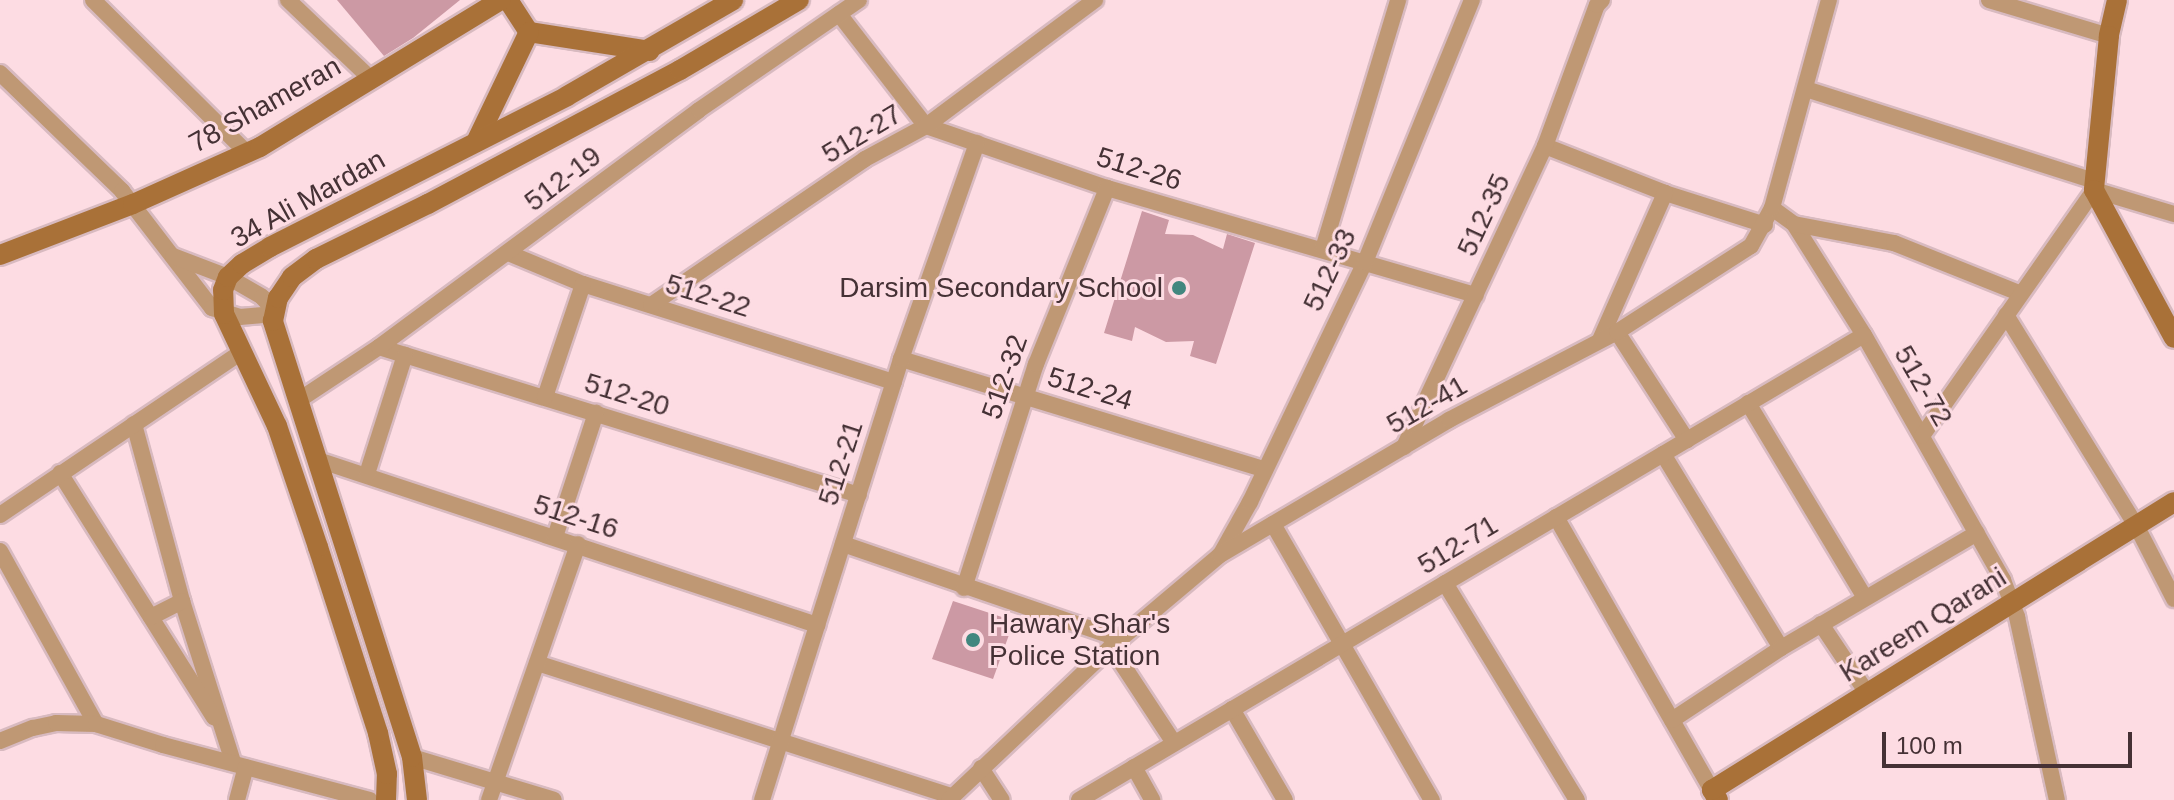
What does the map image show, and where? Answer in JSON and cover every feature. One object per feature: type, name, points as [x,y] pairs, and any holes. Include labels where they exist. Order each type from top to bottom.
[{"type":"main road","name":"78 Shameran","points":[[3,251],[133,204],[247,153],[501,0]]},
{"type":"main road","points":[[508,0],[529,32],[650,51]]},
{"type":"main road","name":"34 Ali Mardan","points":[[224,314],[223,290],[228,277],[242,264],[650,51],[733,0]]},
{"type":"main road","name":"34 Ali Mardan","points":[[273,311],[292,277],[316,259],[500,167],[680,70],[799,0]]},
{"type":"main road","points":[[2117,0],[2109,36],[2094,186],[2174,338]]},
{"type":"main road","points":[[476,142],[529,32]]},
{"type":"main road","points":[[273,311],[412,757],[417,800]]},
{"type":"main road","points":[[224,314],[277,426],[378,733],[387,774],[386,800]]},
{"type":"main road","points":[[277,426],[302,410]]},
{"type":"main road","name":"Kareem Qarani","points":[[1715,795],[1867,693],[2174,502]]},
{"type":"street","points":[[93,0],[247,153]]},
{"type":"street","points":[[288,0],[371,79]]},
{"type":"street","name":"512-19","points":[[302,410],[379,347],[699,110],[859,0]]},
{"type":"street","name":"512-27","points":[[651,305],[865,159],[926,126],[1095,0]]},
{"type":"street","name":"512-33","points":[[1220,555],[1250,502],[1365,262],[1472,0]]},
{"type":"street","name":"512-41","points":[[950,798],[1116,643],[1220,555],[1449,420],[1617,332],[1751,246],[1772,208],[1829,0]]},
{"type":"street","points":[[1989,0],[2109,36]]},
{"type":"street","points":[[1323,249],[1394,1]]},
{"type":"street","name":"512-35","points":[[1403,449],[1545,146],[1594,2]]},
{"type":"street","points":[[839,14],[926,126]]},
{"type":"street","points":[[0,73],[133,204],[201,295],[224,314],[257,318],[273,311],[262,297],[228,277],[173,256]]},
{"type":"street","points":[[1806,89],[2174,212]]},
{"type":"street","name":"512-26","points":[[926,126],[1107,188],[1476,295]]},
{"type":"street","name":"512-21","points":[[762,800],[778,741],[901,359],[977,143]]},
{"type":"street","points":[[1545,146],[1665,193],[1765,225]]},
{"type":"street","points":[[1922,436],[2094,186]]},
{"type":"street","name":"512-32","points":[[964,588],[1025,397],[1107,188]]},
{"type":"street","points":[[1600,340],[1665,193]]},
{"type":"street","name":"512-72","points":[[1772,208],[1794,224],[1864,335],[1977,533],[2011,602],[2057,800]]},
{"type":"street","points":[[1794,224],[1894,243],[2019,293]]},
{"type":"street","name":"512-22","points":[[508,253],[583,284],[894,382]]},
{"type":"street","points":[[545,397],[583,284]]},
{"type":"street","points":[[2006,315],[2137,527],[2174,599]]},
{"type":"street","points":[[1617,332],[1687,440]]},
{"type":"street","name":"512-71","points":[[1079,800],[1864,335]]},
{"type":"street","name":"512-20","points":[[379,347],[859,495]]},
{"type":"street","points":[[0,515],[242,352]]},
{"type":"street","points":[[367,474],[405,355]]},
{"type":"street","name":"512-24","points":[[901,359],[1264,469]]},
{"type":"street","points":[[1748,403],[1865,598]]},
{"type":"street","points":[[555,537],[596,413]]},
{"type":"street","points":[[134,424],[182,601],[209,678],[221,729]]},
{"type":"street","points":[[1663,454],[1781,648]]},
{"type":"street","name":"512-16","points":[[318,460],[817,625]]},
{"type":"street","points":[[60,473],[240,764],[237,800]]},
{"type":"street","points":[[1556,517],[1715,795]]},
{"type":"street","points":[[1273,524],[1432,800]]},
{"type":"street","points":[[1672,720],[1781,648],[1977,533]]},
{"type":"street","points":[[489,800],[578,544]]},
{"type":"street","points":[[843,544],[1116,643],[1174,743]]},
{"type":"street","points":[[0,551],[96,724]]},
{"type":"street","points":[[1445,583],[1577,800]]},
{"type":"street","points":[[151,617],[182,601]]},
{"type":"street","points":[[1821,624],[1867,693]]},
{"type":"street","points":[[537,663],[950,798]]},
{"type":"street","points":[[1232,709],[1285,800]]},
{"type":"street","points":[[2,743],[33,728],[56,723],[96,724],[370,800]]},
{"type":"street","points":[[412,757],[554,800]]},
{"type":"street","points":[[1134,767],[1152,800]]},
{"type":"street","points":[[981,768],[1002,800]]},
{"type":"building","points":[[337,0],[460,0],[413,38],[384,56]]},
{"type":"building","name":"Darsim Secondary School","points":[[1142,211],[1169,220],[1165,234],[1193,235],[1223,249],[1227,234],[1255,243],[1216,364],[1190,356],[1194,341],[1166,342],[1135,327],[1132,341],[1104,333]]},
{"type":"building","name":"Hawary Shar's Police Station","points":[[953,601],[1014,621],[993,679],[932,659]]},
{"type":"place","name":"Darsim Secondary School","points":[[1179,288]]},
{"type":"place","name":"Hawary Shar's Police Station","points":[[973,640]]}]
